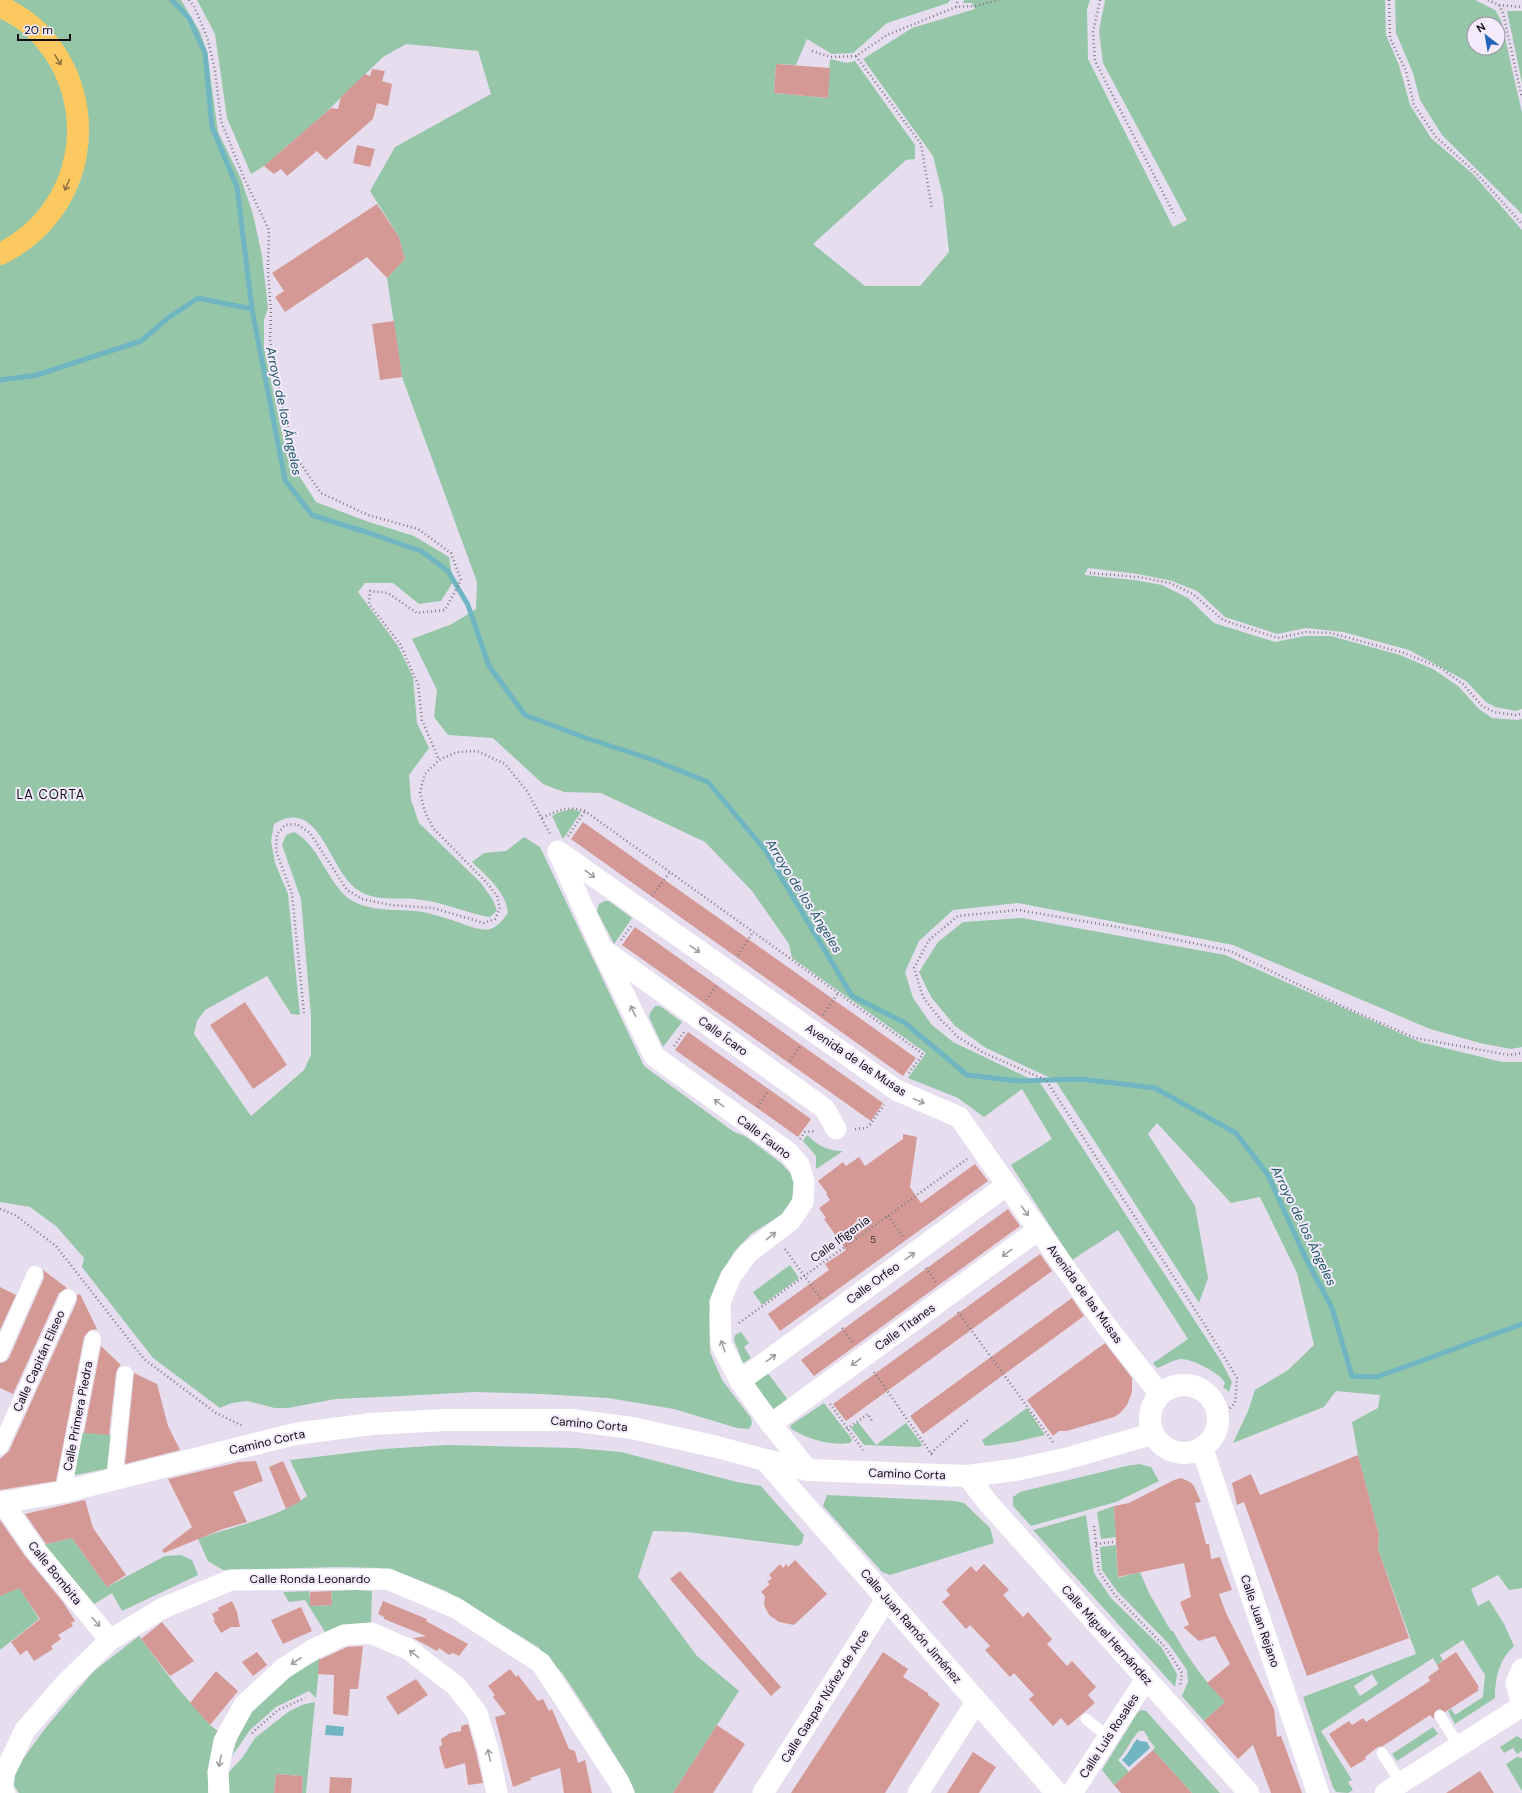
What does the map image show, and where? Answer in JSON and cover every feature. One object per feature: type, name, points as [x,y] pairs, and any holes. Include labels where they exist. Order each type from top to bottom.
[{"type":"highway","points":[[0,6],[15,14],[40,34],[59,60],[71,87],[77,114],[78,138],[74,168],[62,197],[41,226],[17,246],[0,254]]},
{"type":"street","name":"Calle Fauno","points":[[558,851],[602,949],[654,1056],[788,1152],[799,1165],[804,1181],[803,1202],[790,1221],[748,1253],[731,1276],[720,1302],[721,1344],[740,1381],[771,1424],[808,1470]]},
{"type":"street","name":"Avenida de las Musas","points":[[558,851],[896,1090],[959,1117],[1104,1323],[1159,1393]]},
{"type":"street","name":"Calle Ícaro","points":[[602,949],[825,1109],[836,1129]]},
{"type":"street","name":"Calle Orfeo","points":[[740,1381],[1007,1185]]},
{"type":"street","name":"Calle Titanes","points":[[771,1424],[1038,1230]]},
{"type":"street","points":[[0,1354],[36,1274]]},
{"type":"street","name":"Calle Capitán Eliseo","points":[[0,1447],[68,1297]]},
{"type":"street","name":"Calle Primera Piedra","points":[[64,1492],[93,1339]]},
{"type":"street","points":[[114,1480],[125,1374]]},
{"type":"street","points":[[1178,1384],[1198,1386],[1214,1400],[1219,1420],[1214,1436],[1202,1448],[1184,1454],[1165,1448],[1152,1434],[1149,1412],[1159,1393],[1178,1384]]},
{"type":"street","name":"Camino Corta","points":[[2,1503],[64,1492],[295,1434],[371,1424],[444,1420],[570,1420],[624,1427],[717,1447],[808,1470],[967,1476],[1015,1470],[1065,1459],[1152,1434]]},
{"type":"street","name":"Calle Juan Rejano","points":[[1202,1448],[1318,1793]]},
{"type":"street","name":"Calle Juan Ramón Jiménez","points":[[765,1460],[1057,1793]]},
{"type":"street","name":"Calle Miguel Hernández","points":[[967,1476],[989,1504],[1249,1793]]},
{"type":"street","name":"Calle Bombita","points":[[2,1503],[34,1548],[110,1640]]},
{"type":"street","name":"Calle Ronda Leonardo","points":[[2,1788],[5,1772],[25,1730],[66,1683],[110,1640],[163,1608],[231,1580],[388,1579],[456,1608],[541,1663],[619,1782],[624,1793]]},
{"type":"street","name":"Calle Gaspar Núñez de Arce","points":[[763,1793],[887,1598]]},
{"type":"street","points":[[219,1793],[218,1772],[224,1741],[244,1704],[284,1668],[316,1648],[344,1635],[371,1634],[408,1650],[456,1686],[476,1713],[488,1750],[497,1793]]},
{"type":"street","points":[[1393,1788],[1522,1705],[1516,1683],[1522,1669]]},
{"type":"street","name":"Calle Luis Rosales","points":[[1072,1793],[1146,1679]]},
{"type":"street","points":[[918,1793],[977,1701]]},
{"type":"lane","points":[[1440,1716],[1458,1746]]},
{"type":"lane","points":[[1086,1719],[1108,1738]]},
{"type":"lane","points":[[1382,1753],[1393,1788]]},
{"type":"path","points":[[189,0],[194,6],[207,37],[215,70],[221,121],[244,178],[269,230],[268,271],[271,312],[270,340],[282,405],[298,460],[321,493],[368,515],[418,529],[451,553],[461,580],[445,610],[417,613],[388,593],[370,591],[369,604],[400,644],[418,684],[422,720],[439,760]]},
{"type":"path","points":[[956,7],[958,0]]},
{"type":"path","points":[[812,51],[831,57],[856,56],[887,35],[956,7],[974,6],[999,0]]},
{"type":"path","points":[[1100,0],[1093,32],[1095,61],[1175,216]]},
{"type":"path","points":[[1389,0],[1390,38],[1406,71],[1414,105],[1436,137],[1476,173],[1522,224]]},
{"type":"path","points":[[1488,0],[1499,5],[1522,7]]},
{"type":"path","points":[[1499,5],[1503,13],[1522,98]]},
{"type":"path","points":[[856,56],[921,144],[932,209]]},
{"type":"path","points":[[1090,573],[1138,577],[1170,583],[1193,594],[1223,620],[1278,638],[1306,632],[1331,633],[1404,652],[1439,666],[1463,684],[1482,706],[1494,712],[1516,715],[1522,714]]},
{"type":"path","points":[[304,1013],[292,894],[276,851],[277,834],[285,825],[297,824],[310,833],[347,890],[362,899],[391,904],[434,908],[484,923],[495,919],[500,909],[497,896],[488,884],[433,828],[425,812],[420,792],[425,774],[439,760],[457,752],[477,751],[505,764],[527,791],[558,851]]},
{"type":"path","points":[[542,818],[561,809],[569,808],[585,811],[923,1054],[905,1078]]},
{"type":"path","points":[[558,851],[585,811]]},
{"type":"path","points":[[660,886],[670,872]]},
{"type":"path","points":[[1219,1420],[1235,1403],[1237,1378],[1204,1322],[1046,1080],[984,1053],[958,1037],[940,1019],[923,997],[914,968],[928,940],[958,916],[1018,910],[1118,927],[1230,951],[1344,1007],[1415,1038],[1509,1055],[1522,1053]]},
{"type":"path","points":[[738,955],[753,932]]},
{"type":"path","points":[[704,1002],[720,980]]},
{"type":"path","points":[[822,1016],[838,993]]},
{"type":"path","points":[[673,1047],[689,1025]]},
{"type":"path","points":[[786,1067],[805,1040]]},
{"type":"path","points":[[754,1112],[769,1090]]},
{"type":"path","points":[[869,1126],[887,1101]]},
{"type":"path","name":"Calle Ifigenia","points":[[721,1336],[970,1157]]},
{"type":"path","points":[[0,1209],[15,1215],[56,1246],[144,1359],[216,1413],[244,1426]]},
{"type":"path","points":[[888,1216],[906,1240]]},
{"type":"path","points":[[922,1262],[939,1285]]},
{"type":"path","points":[[795,1263],[825,1305]]},
{"type":"path","points":[[955,1308],[1065,1459]]},
{"type":"path","points":[[839,1324],[855,1345]]},
{"type":"path","points":[[871,1368],[928,1448]]},
{"type":"path","points":[[827,1400],[863,1450]]},
{"type":"path","points":[[848,1429],[868,1414],[872,1421]]},
{"type":"path","points":[[931,1453],[969,1419]]},
{"type":"path","points":[[1094,1526],[1099,1572],[1114,1595],[1165,1647],[1182,1673],[1179,1693],[1168,1702]]},
{"type":"path","points":[[1096,1544],[1113,1542]]},
{"type":"path","points":[[249,1738],[253,1732],[278,1710],[305,1698]]},
{"type":"green space","points":[[0,0],[181,0],[200,32],[207,52],[218,132],[241,179],[253,214],[262,256],[268,308],[264,320],[264,347],[285,447],[298,474],[316,502],[366,521],[414,536],[449,557],[453,582],[441,601],[419,604],[393,583],[365,583],[358,592],[398,646],[413,677],[417,723],[429,748],[409,775],[411,800],[419,823],[481,883],[493,900],[497,911],[490,917],[425,900],[379,898],[365,894],[358,890],[348,880],[313,827],[302,819],[290,818],[274,824],[271,841],[275,863],[288,894],[300,1015],[291,1014],[267,976],[205,1010],[197,1021],[194,1034],[251,1116],[304,1070],[311,1055],[311,1017],[301,899],[282,845],[286,835],[294,832],[303,838],[310,845],[340,891],[348,898],[364,906],[381,909],[425,912],[471,927],[486,930],[495,926],[508,913],[504,898],[489,878],[472,862],[484,853],[506,851],[524,837],[540,847],[644,1066],[734,1132],[745,1136],[781,1163],[791,1174],[795,1186],[791,1202],[784,1213],[751,1234],[734,1252],[717,1281],[709,1315],[710,1352],[722,1380],[751,1418],[752,1424],[749,1429],[737,1428],[674,1409],[608,1398],[542,1394],[475,1392],[336,1399],[288,1408],[275,1408],[247,1401],[232,1403],[220,1408],[153,1358],[82,1267],[84,1258],[56,1226],[30,1207],[0,1202]]},
{"type":"green space","points":[[197,0],[950,0],[948,3],[887,23],[853,53],[832,54],[807,39],[796,65],[776,64],[774,93],[827,98],[830,59],[847,63],[855,61],[915,145],[915,159],[906,160],[813,244],[865,286],[920,286],[949,252],[943,196],[933,156],[863,59],[912,28],[975,9],[972,3],[963,3],[964,0],[1090,0],[1087,9],[1088,59],[1173,227],[1187,220],[1103,63],[1099,31],[1105,0],[1385,0],[1386,35],[1399,65],[1410,105],[1431,138],[1473,174],[1522,230],[1522,709],[1516,711],[1495,707],[1486,702],[1466,681],[1409,650],[1343,632],[1306,628],[1277,634],[1225,617],[1197,591],[1172,581],[1138,574],[1088,568],[1084,575],[1135,580],[1162,585],[1188,598],[1214,623],[1275,642],[1304,636],[1331,636],[1400,655],[1433,669],[1458,686],[1479,709],[1492,718],[1522,719],[1522,1047],[1511,1049],[1480,1043],[1430,1029],[1233,945],[1018,903],[953,910],[919,941],[905,972],[913,998],[931,1024],[953,1042],[1041,1084],[1221,1361],[1232,1382],[1229,1392],[1223,1387],[1225,1383],[1223,1379],[1213,1371],[1193,1361],[1179,1359],[1157,1368],[1153,1363],[1188,1339],[1118,1230],[1072,1260],[1011,1165],[1052,1139],[1022,1089],[984,1117],[958,1098],[908,1078],[926,1053],[792,958],[789,944],[752,891],[705,842],[601,793],[564,792],[543,784],[493,738],[448,735],[434,717],[437,690],[412,639],[452,624],[476,609],[477,582],[402,377],[387,278],[405,259],[399,237],[370,191],[395,147],[491,94],[478,51],[406,44],[383,57],[322,116],[264,166],[251,174],[227,118],[215,34]]},
{"type":"green space","points":[[1395,0],[1475,0],[1495,10],[1499,16],[1466,16],[1466,56],[1506,56],[1506,42],[1522,113],[1522,214],[1442,135],[1420,100],[1413,73],[1396,33]]},
{"type":"green space","points":[[1507,11],[1522,11],[1522,83]]},
{"type":"green space","points":[[572,809],[581,812],[563,839],[552,816]]},
{"type":"green space","points":[[609,901],[632,918],[614,944],[597,911],[599,904]]},
{"type":"green space","points":[[1022,918],[1225,955],[1420,1042],[1502,1062],[1522,1062],[1522,1588],[1509,1590],[1498,1575],[1471,1589],[1478,1606],[1489,1600],[1504,1624],[1514,1646],[1501,1663],[1497,1676],[1495,1698],[1455,1724],[1448,1711],[1451,1709],[1455,1715],[1483,1697],[1485,1675],[1463,1640],[1440,1655],[1443,1660],[1437,1665],[1433,1658],[1321,1731],[1352,1780],[1348,1782],[1353,1790],[1348,1793],[1336,1792],[1333,1787],[1303,1697],[1416,1654],[1378,1549],[1379,1535],[1358,1455],[1352,1422],[1378,1408],[1380,1395],[1336,1391],[1324,1407],[1233,1443],[1248,1411],[1255,1390],[1288,1370],[1314,1345],[1297,1273],[1260,1197],[1231,1203],[1157,1123],[1148,1134],[1195,1206],[1208,1278],[1199,1303],[1055,1080],[986,1048],[955,1026],[931,997],[919,972],[938,942],[963,922]],"holes":[[[1372,1674],[1378,1684],[1360,1696],[1354,1686]]]},
{"type":"green space","points":[[655,1006],[660,1006],[682,1022],[663,1047],[649,1017]]},
{"type":"green space","points":[[807,1135],[824,1147],[832,1150],[843,1151],[816,1169],[816,1156],[803,1141]]},
{"type":"green space","points":[[790,1265],[799,1278],[762,1305],[753,1292]]},
{"type":"green space","points":[[741,1332],[749,1343],[744,1347],[751,1358],[743,1363],[734,1340],[735,1335]]},
{"type":"green space","points":[[767,1372],[790,1404],[772,1410],[754,1388],[754,1379]]},
{"type":"green space","points":[[824,1403],[851,1438],[852,1440],[850,1443],[843,1444],[819,1441],[790,1428],[791,1425]]},
{"type":"green space","points":[[1027,1408],[1045,1435],[1015,1442],[985,1446],[982,1440]]},
{"type":"green space","points":[[858,1422],[876,1445],[906,1423],[922,1446],[864,1445],[851,1428]]},
{"type":"green space","points":[[79,1432],[113,1435],[111,1468],[70,1476]]},
{"type":"green space","points":[[447,1445],[576,1448],[621,1452],[737,1482],[761,1486],[804,1535],[802,1543],[798,1546],[687,1532],[653,1531],[638,1577],[697,1656],[739,1691],[673,1793],[635,1793],[625,1772],[563,1674],[538,1647],[446,1591],[406,1575],[379,1568],[339,1567],[223,1570],[208,1561],[198,1539],[282,1511],[307,1496],[290,1460],[383,1449]]},
{"type":"green space","points":[[1139,1464],[1151,1467],[1159,1481],[1116,1502],[1031,1526],[1013,1506],[1013,1497],[1020,1492]]},
{"type":"green space","points":[[827,1495],[955,1501],[964,1503],[990,1528],[994,1543],[890,1575],[882,1572],[823,1506]]},
{"type":"green space","points":[[1114,1506],[1116,1537],[1101,1539],[1097,1512]]},
{"type":"green space","points":[[1086,1515],[1094,1573],[1111,1598],[1162,1648],[1177,1674],[1175,1687],[1033,1530]]},
{"type":"green space","points":[[72,1538],[107,1587],[165,1556],[181,1555],[192,1560],[198,1575],[122,1611],[112,1593],[94,1604],[42,1545]]},
{"type":"green space","points":[[1116,1545],[1118,1578],[1140,1572],[1149,1593],[1171,1631],[1173,1631],[1196,1668],[1225,1702],[1204,1721],[1182,1696],[1188,1682],[1187,1670],[1168,1643],[1117,1591],[1102,1570],[1100,1547]]},
{"type":"green space","points":[[19,1587],[39,1619],[0,1650],[0,1596]]},
{"type":"green space","points":[[309,1591],[311,1606],[332,1605],[331,1591],[372,1591],[371,1624],[347,1625],[325,1632],[305,1600],[289,1602],[283,1592]]},
{"type":"green space","points":[[139,1636],[176,1686],[210,1725],[219,1732],[208,1775],[208,1793],[19,1793],[14,1786],[15,1774],[23,1759],[47,1726],[94,1671]]},
{"type":"green space","points":[[320,1658],[316,1698],[309,1691],[276,1707],[250,1730],[232,1756],[243,1725],[260,1702],[279,1685]]},
{"type":"green space","points":[[315,1702],[306,1793],[302,1793],[303,1776],[276,1774],[274,1793],[227,1793],[228,1773],[243,1757],[255,1738],[288,1712],[302,1705]]},
{"type":"green space","points":[[1141,1710],[1146,1711],[1220,1793],[1192,1793],[1153,1750],[1155,1747],[1148,1739],[1144,1731],[1139,1731],[1118,1760],[1129,1772],[1114,1785],[1102,1770],[1138,1712]]},
{"type":"green space","points":[[1433,1727],[1438,1734],[1397,1761],[1392,1754]]},
{"type":"green space","points":[[1517,1736],[1522,1739],[1522,1751],[1517,1754],[1513,1748],[1504,1753],[1500,1747]]},
{"type":"green space","points":[[1517,1757],[1522,1758],[1522,1791],[1506,1764]]},
{"type":"water","points":[[326,1725],[344,1727],[343,1736],[325,1735]]},
{"type":"water","points":[[1137,1739],[1147,1742],[1150,1748],[1129,1767],[1122,1760]]},
{"type":"building","points":[[776,64],[830,68],[828,98],[774,93]]},
{"type":"building","points":[[372,69],[385,71],[382,81],[392,84],[388,106],[377,103],[373,119],[326,160],[317,151],[287,176],[281,169],[274,174],[264,166],[331,108],[338,109],[341,97],[365,74],[370,76]]},
{"type":"building","points":[[357,145],[375,149],[370,167],[353,163]]},
{"type":"building","points":[[377,204],[399,237],[405,259],[387,278],[367,257],[285,312],[275,297],[284,291],[272,273]]},
{"type":"building","points":[[394,321],[402,377],[380,380],[372,324]]},
{"type":"building","points":[[583,822],[916,1058],[903,1076],[571,839]]},
{"type":"building","points":[[635,927],[883,1103],[871,1121],[622,945]]},
{"type":"building","points":[[245,1002],[287,1065],[253,1089],[210,1025]]},
{"type":"building","points":[[688,1032],[811,1119],[798,1137],[675,1050]]},
{"type":"building","points":[[903,1134],[917,1137],[910,1187],[921,1203],[975,1164],[988,1181],[780,1331],[768,1314],[829,1270],[825,1264],[846,1250],[824,1219],[826,1218],[819,1208],[830,1200],[826,1194],[827,1193],[818,1181],[843,1162],[846,1166],[859,1157],[865,1166],[903,1139]]},
{"type":"building","points":[[1008,1209],[1020,1226],[814,1376],[801,1360]]},
{"type":"building","points":[[1040,1254],[1052,1271],[846,1421],[833,1404]]},
{"type":"building","points":[[43,1270],[67,1288],[59,1293],[13,1394],[0,1388],[0,1363],[5,1362],[9,1358],[44,1278]]},
{"type":"building","points":[[0,1287],[16,1295],[0,1330]]},
{"type":"building","points":[[80,1294],[97,1329],[90,1330],[84,1337],[56,1481],[0,1490],[0,1459],[9,1451],[77,1301],[77,1295]]},
{"type":"building","points":[[1072,1298],[1084,1316],[923,1434],[910,1416]]},
{"type":"building","points":[[1105,1343],[1132,1378],[1132,1392],[1127,1405],[1114,1417],[1067,1431],[1059,1431],[1053,1436],[1027,1400]]},
{"type":"building","points":[[101,1346],[121,1365],[116,1373],[109,1435],[84,1433]]},
{"type":"building","points":[[134,1373],[157,1384],[168,1426],[180,1450],[125,1464]]},
{"type":"building","points":[[1358,1455],[1379,1535],[1378,1549],[1409,1638],[1307,1676],[1244,1502],[1237,1505],[1232,1483],[1251,1474],[1260,1495]]},
{"type":"building","points":[[256,1461],[263,1481],[233,1492],[247,1522],[223,1529],[164,1553],[162,1550],[192,1527],[168,1479],[239,1462]]},
{"type":"building","points":[[283,1461],[301,1501],[286,1509],[269,1467]]},
{"type":"building","points":[[1181,1478],[1190,1482],[1194,1486],[1201,1502],[1195,1503],[1206,1544],[1209,1544],[1211,1559],[1220,1557],[1232,1590],[1219,1594],[1226,1613],[1274,1709],[1277,1737],[1281,1736],[1302,1793],[1271,1793],[1253,1745],[1238,1759],[1204,1721],[1225,1702],[1207,1683],[1230,1664],[1215,1636],[1199,1641],[1183,1627],[1189,1625],[1180,1602],[1191,1597],[1184,1563],[1118,1577],[1114,1506],[1129,1503],[1174,1480]]},
{"type":"building","points":[[85,1500],[93,1528],[126,1575],[107,1587],[72,1538],[46,1544],[25,1514]]},
{"type":"building","points":[[0,1520],[25,1556],[63,1602],[75,1621],[71,1623],[73,1626],[58,1635],[61,1639],[51,1646],[53,1649],[34,1661],[27,1650],[20,1655],[11,1642],[40,1619],[19,1588],[0,1596]]},
{"type":"building","points":[[795,1560],[827,1594],[794,1625],[779,1622],[769,1615],[764,1605],[765,1596],[761,1592],[770,1584],[767,1582],[772,1578],[769,1575],[780,1564],[783,1568],[786,1564],[788,1567]]},
{"type":"building","points":[[984,1564],[1009,1590],[1003,1595],[1023,1617],[1028,1612],[1052,1639],[1047,1644],[1067,1666],[1072,1661],[1096,1687],[1088,1695],[1095,1703],[1068,1726],[1061,1718],[1053,1726],[1029,1699],[1034,1695],[1014,1673],[1010,1677],[985,1650],[990,1646],[970,1625],[966,1629],[942,1602],[950,1595],[946,1590],[971,1566],[976,1572]]},
{"type":"building","points":[[680,1571],[781,1687],[771,1696],[670,1579]]},
{"type":"building","points":[[331,1591],[332,1605],[310,1606],[310,1592]]},
{"type":"building","points":[[232,1601],[237,1612],[240,1627],[231,1627],[221,1633],[213,1620],[215,1620],[212,1614],[219,1610],[218,1608]]},
{"type":"building","points":[[383,1601],[427,1619],[426,1621],[468,1644],[459,1656],[453,1653],[449,1655],[439,1648],[437,1651],[413,1638],[426,1636],[384,1619],[384,1617],[378,1614]]},
{"type":"building","points":[[301,1607],[312,1631],[283,1644],[271,1620]]},
{"type":"building","points":[[162,1622],[194,1661],[170,1676],[141,1639]]},
{"type":"building","points":[[363,1646],[358,1689],[350,1689],[348,1716],[333,1714],[334,1675],[318,1674],[319,1660],[347,1647]]},
{"type":"building","points":[[257,1652],[267,1665],[253,1676],[242,1662]]},
{"type":"building","points":[[883,1652],[908,1669],[903,1677],[928,1693],[928,1695],[940,1704],[885,1793],[791,1793]]},
{"type":"building","points":[[1456,1652],[1479,1687],[1477,1688],[1479,1690],[1445,1712],[1440,1709],[1437,1710],[1434,1713],[1434,1719],[1430,1715],[1383,1746],[1378,1747],[1365,1757],[1366,1759],[1351,1768],[1329,1734],[1349,1721],[1352,1725],[1363,1718],[1366,1722],[1430,1681],[1428,1677],[1439,1669],[1437,1665]]},
{"type":"building","points":[[510,1669],[516,1677],[518,1675],[538,1701],[543,1699],[549,1711],[552,1709],[569,1749],[575,1751],[578,1763],[585,1760],[592,1793],[564,1793],[560,1768],[530,1778],[531,1780],[513,1787],[495,1717],[506,1714],[493,1697],[495,1695],[488,1686]]},
{"type":"building","points":[[216,1671],[238,1691],[210,1725],[190,1703]]},
{"type":"building","points":[[416,1679],[428,1695],[398,1715],[386,1697]]},
{"type":"building","points":[[468,1724],[483,1783],[468,1785],[465,1763],[445,1769],[439,1747],[442,1745],[441,1739],[450,1733],[461,1731],[461,1726]]},
{"type":"building","points":[[717,1725],[745,1744],[713,1793],[673,1793]]},
{"type":"building","points":[[1153,1750],[1192,1793],[1121,1793],[1114,1785]]},
{"type":"building","points":[[973,1752],[996,1767],[979,1793],[947,1793]]},
{"type":"building","points":[[1480,1771],[1494,1793],[1446,1793]]},
{"type":"building","points":[[276,1774],[303,1776],[302,1793],[274,1793]]},
{"type":"building","points":[[330,1777],[352,1778],[351,1793],[329,1793]]},
{"type":"waterway","name":"Arroyo de los Ángeles","points":[[172,0],[189,18],[205,53],[212,127],[237,187],[252,309],[285,480],[312,515],[421,551],[448,571],[468,605],[489,666],[525,715],[583,737],[656,761],[708,782],[765,850],[852,996],[905,1023],[967,1075],[1019,1081],[1081,1079],[1155,1088],[1236,1133],[1268,1175],[1306,1259],[1332,1308],[1352,1376],[1377,1377],[1522,1324]]},
{"type":"waterway","points":[[0,380],[37,375],[141,341],[168,318],[198,298],[252,309]]},
{"type":"district","name":"LA CORTA","points":[[51,794]]}]
